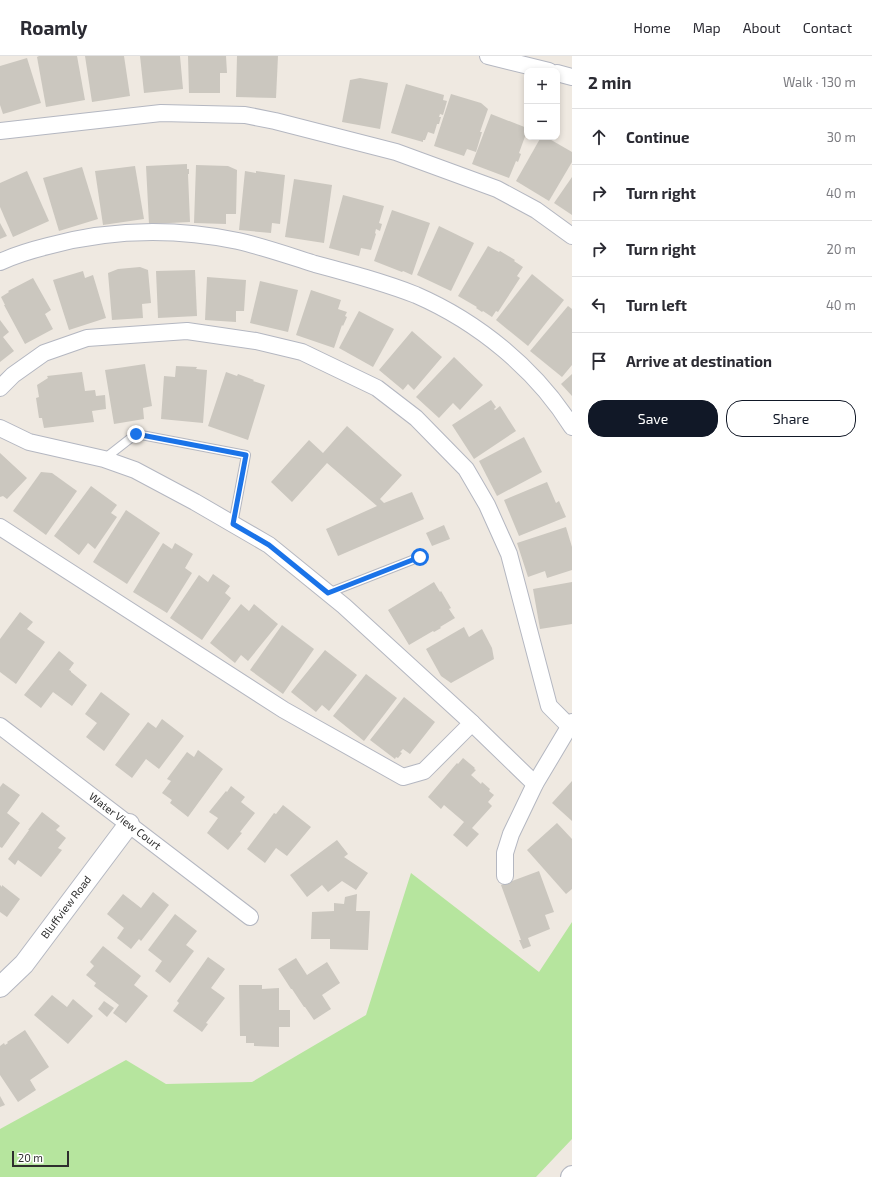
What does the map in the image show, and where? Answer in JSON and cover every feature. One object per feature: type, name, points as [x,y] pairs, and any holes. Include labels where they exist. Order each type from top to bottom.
[{"type":"street","points":[[488,56],[537,68]]},
{"type":"street","points":[[560,74],[572,77]]},
{"type":"street","points":[[0,131],[161,113],[245,115],[275,121],[396,152],[497,189],[536,210],[572,236]]},
{"type":"street","points":[[0,262],[32,250],[66,241],[100,235],[135,232],[170,232],[205,236],[255,246],[388,285],[416,295],[443,308],[469,323],[516,360],[552,398],[572,427]]},
{"type":"street","points":[[0,388],[13,375],[44,353],[87,338],[187,332],[256,341],[302,352],[377,388],[416,418],[466,469],[487,505],[509,554],[549,706],[571,724],[535,784],[511,834],[505,853],[505,876]]},
{"type":"street","points":[[0,428],[29,442],[104,459],[135,470],[195,502],[269,545],[328,593],[472,724],[535,784]]},
{"type":"street","points":[[0,527],[284,710],[403,777],[424,771],[472,724]]},
{"type":"street","name":"Water View Court","points":[[0,726],[250,917]]},
{"type":"street","name":"Bluffview Road","points":[[0,987],[24,964],[128,824]]},
{"type":"lane","points":[[104,459],[136,434],[246,455],[233,524]]},
{"type":"lane","points":[[328,593],[420,557]]},
{"type":"green space","points":[[411,873],[539,972],[572,922],[572,1139],[536,1177],[0,1177],[0,1129],[126,1060],[166,1084],[252,1082],[366,1015]]},
{"type":"building","points":[[77,56],[85,100],[46,107],[37,57]]},
{"type":"building","points":[[85,56],[124,56],[130,96],[92,102]]},
{"type":"building","points":[[140,56],[180,56],[183,89],[144,93]]},
{"type":"building","points":[[188,56],[226,56],[227,73],[220,73],[220,93],[189,93]]},
{"type":"building","points":[[237,56],[278,56],[276,98],[236,97]]},
{"type":"building","points":[[27,58],[41,103],[3,114],[0,105],[0,66]]},
{"type":"building","points":[[360,78],[388,83],[380,129],[342,122],[350,80]]},
{"type":"building","points":[[406,84],[444,95],[443,100],[447,101],[443,115],[440,114],[439,117],[441,117],[439,124],[437,124],[434,134],[428,132],[423,142],[391,133]]},
{"type":"building","points":[[451,94],[481,103],[488,109],[480,132],[482,132],[476,152],[467,149],[464,156],[434,146]]},
{"type":"building","points":[[491,114],[524,127],[524,139],[519,153],[521,154],[518,162],[516,161],[509,178],[472,164]]},
{"type":"building","points":[[539,140],[551,140],[572,152],[572,162],[549,201],[516,181]]},
{"type":"building","points":[[187,164],[187,169],[189,169],[190,222],[149,224],[146,166]]},
{"type":"building","points":[[196,165],[228,166],[237,170],[236,214],[226,214],[226,224],[194,223]]},
{"type":"building","points":[[135,166],[144,219],[103,225],[95,171]]},
{"type":"building","points":[[82,167],[98,219],[59,231],[43,178]]},
{"type":"building","points":[[27,171],[49,221],[13,237],[0,207],[0,183]]},
{"type":"building","points":[[245,171],[285,175],[280,224],[272,223],[271,233],[239,230]]},
{"type":"building","points":[[572,177],[572,215],[554,203]]},
{"type":"building","points":[[294,179],[332,185],[324,243],[285,237]]},
{"type":"building","points":[[343,195],[384,206],[379,223],[382,224],[380,231],[376,229],[371,250],[361,248],[359,256],[329,248]]},
{"type":"building","points":[[392,210],[430,223],[412,275],[374,261]]},
{"type":"building","points":[[0,223],[7,236],[0,239]]},
{"type":"building","points":[[439,226],[474,243],[451,291],[417,275]]},
{"type":"building","points":[[488,246],[515,260],[514,261],[523,267],[517,276],[520,278],[498,312],[496,311],[492,317],[458,296]]},
{"type":"building","points":[[140,267],[148,270],[151,303],[142,304],[143,318],[112,320],[108,273],[118,269]]},
{"type":"building","points":[[195,270],[197,316],[158,318],[156,271]]},
{"type":"building","points":[[83,271],[85,278],[93,275],[106,318],[69,330],[53,280]]},
{"type":"building","points":[[532,274],[564,300],[528,346],[496,320]]},
{"type":"building","points":[[207,277],[246,280],[244,311],[236,311],[236,322],[205,320]]},
{"type":"building","points":[[33,278],[51,310],[45,314],[53,329],[25,344],[1,297],[9,292],[8,291]]},
{"type":"building","points":[[260,281],[298,290],[288,332],[250,323]]},
{"type":"building","points":[[311,290],[341,300],[338,309],[347,312],[345,316],[347,317],[343,326],[342,325],[334,348],[296,335]]},
{"type":"building","points":[[568,306],[572,309],[572,365],[562,377],[530,351]]},
{"type":"building","points":[[359,311],[394,329],[373,367],[339,348]]},
{"type":"building","points":[[0,320],[9,332],[3,337],[14,351],[0,362]]},
{"type":"building","points":[[412,331],[442,357],[414,390],[408,384],[403,390],[379,370]]},
{"type":"building","points":[[454,357],[483,385],[460,410],[453,403],[439,418],[416,397]]},
{"type":"building","points":[[145,364],[152,406],[143,408],[144,419],[114,424],[105,370]]},
{"type":"building","points":[[176,366],[197,367],[196,369],[207,370],[203,423],[161,419],[164,376],[175,377]]},
{"type":"building","points":[[82,372],[85,391],[95,390],[96,396],[105,395],[106,409],[92,411],[94,422],[44,428],[42,418],[39,418],[36,398],[39,397],[37,385],[48,378],[47,376]]},
{"type":"building","points":[[226,372],[237,376],[238,374],[265,385],[248,440],[208,426]]},
{"type":"building","points":[[572,374],[572,396],[561,384]]},
{"type":"building","points":[[491,400],[496,407],[494,409],[495,410],[500,406],[516,431],[474,459],[452,425]]},
{"type":"building","points":[[347,426],[402,475],[380,499],[384,503],[412,492],[424,519],[338,556],[326,529],[377,506],[327,463],[292,502],[271,482],[309,440],[323,453]]},
{"type":"building","points":[[524,437],[542,472],[497,496],[479,461]]},
{"type":"building","points":[[0,453],[27,478],[7,499],[3,496],[0,497]]},
{"type":"building","points":[[41,472],[52,473],[77,491],[46,535],[13,511]]},
{"type":"building","points":[[547,482],[556,503],[559,501],[566,517],[519,536],[504,500]]},
{"type":"building","points":[[91,486],[117,505],[111,513],[117,517],[95,549],[88,543],[79,555],[54,536]]},
{"type":"building","points":[[126,510],[160,533],[127,584],[93,562]]},
{"type":"building","points":[[444,525],[450,539],[432,546],[426,533]]},
{"type":"building","points":[[566,527],[572,547],[572,570],[547,578],[545,571],[528,577],[517,543]]},
{"type":"building","points":[[163,543],[172,549],[175,543],[193,554],[185,568],[192,573],[167,613],[133,592]]},
{"type":"building","points":[[213,574],[230,586],[225,593],[231,598],[202,640],[170,618],[199,575],[208,582]]},
{"type":"building","points":[[434,582],[451,608],[449,609],[455,618],[440,627],[441,628],[409,645],[388,610]]},
{"type":"building","points":[[572,582],[572,624],[540,629],[533,589]]},
{"type":"building","points":[[241,604],[249,611],[254,604],[278,624],[248,661],[241,655],[235,663],[210,643]]},
{"type":"building","points":[[20,612],[33,622],[27,629],[45,642],[16,684],[0,672],[0,639]]},
{"type":"building","points":[[282,625],[314,649],[283,694],[250,670]]},
{"type":"building","points":[[464,627],[469,637],[482,629],[492,648],[494,659],[451,683],[441,676],[426,649]]},
{"type":"building","points":[[325,650],[357,675],[329,711],[322,705],[316,712],[291,692]]},
{"type":"building","points":[[59,651],[74,663],[69,670],[87,685],[72,706],[53,692],[41,708],[24,695]]},
{"type":"building","points":[[366,674],[397,698],[364,741],[333,716]]},
{"type":"building","points":[[101,692],[130,714],[104,751],[86,737],[97,723],[85,714]]},
{"type":"building","points":[[404,697],[435,722],[410,754],[403,749],[398,758],[396,757],[395,759],[370,740]]},
{"type":"building","points":[[162,719],[184,736],[159,769],[146,759],[132,778],[115,765],[148,722],[156,728]]},
{"type":"building","points":[[198,750],[223,769],[188,817],[170,803],[172,800],[162,793],[171,781],[167,779],[187,752],[194,757]]},
{"type":"building","points":[[463,758],[476,770],[471,775],[481,784],[482,782],[494,795],[488,802],[492,806],[472,828],[479,834],[467,847],[453,835],[464,822],[444,805],[441,809],[428,797]]},
{"type":"building","points":[[572,781],[572,821],[552,803]]},
{"type":"building","points":[[3,783],[20,795],[7,813],[20,823],[2,848],[0,847],[0,787]]},
{"type":"building","points":[[231,786],[245,797],[241,802],[255,813],[240,832],[242,833],[228,850],[207,833],[218,818],[209,812]]},
{"type":"building","points":[[283,805],[311,827],[287,856],[276,848],[265,863],[247,849],[274,813],[276,814]]},
{"type":"building","points":[[42,812],[60,826],[56,830],[66,838],[58,848],[62,850],[41,877],[18,860],[15,865],[8,859]]},
{"type":"building","points":[[557,823],[572,839],[572,889],[566,894],[527,850]]},
{"type":"building","points":[[337,840],[348,854],[344,857],[368,873],[356,890],[342,881],[328,892],[322,885],[307,897],[290,875]]},
{"type":"building","points":[[539,871],[554,912],[545,915],[550,929],[528,938],[531,946],[523,949],[501,885]]},
{"type":"building","points":[[0,885],[20,899],[7,917],[0,912]]},
{"type":"building","points":[[153,892],[169,905],[141,941],[139,939],[131,949],[117,938],[124,928],[107,914],[123,894],[141,908]]},
{"type":"building","points":[[357,894],[356,911],[370,911],[368,950],[330,949],[330,939],[311,939],[312,912],[334,911],[334,903],[344,904],[345,897]]},
{"type":"building","points":[[175,914],[197,931],[186,945],[194,951],[170,983],[155,971],[162,961],[148,950]]},
{"type":"building","points":[[103,946],[141,976],[134,985],[148,996],[126,1023],[113,1013],[119,1005],[94,986],[96,983],[86,975],[94,966],[90,962]]},
{"type":"building","points":[[208,957],[225,969],[211,988],[225,998],[206,1023],[208,1024],[202,1032],[173,1011],[179,1003],[177,1001]]},
{"type":"building","points":[[296,958],[307,975],[327,962],[340,983],[322,995],[331,1009],[314,1020],[278,969]]},
{"type":"building","points":[[239,985],[262,985],[262,989],[279,988],[279,1010],[290,1010],[290,1027],[279,1027],[279,1047],[254,1046],[254,1043],[246,1043],[246,1036],[240,1036]]},
{"type":"building","points":[[52,995],[67,1007],[73,999],[93,1016],[68,1044],[34,1015]]},
{"type":"building","points":[[104,1001],[114,1008],[107,1017],[98,1009]]},
{"type":"building","points":[[25,1030],[49,1067],[30,1080],[36,1090],[18,1102],[0,1075],[0,1046],[4,1043],[5,1045]]},
{"type":"building","points":[[0,1096],[5,1105],[0,1107]]},
{"type":"route","points":[[136,434],[246,455],[233,524],[269,545],[328,593],[420,557]]}]
